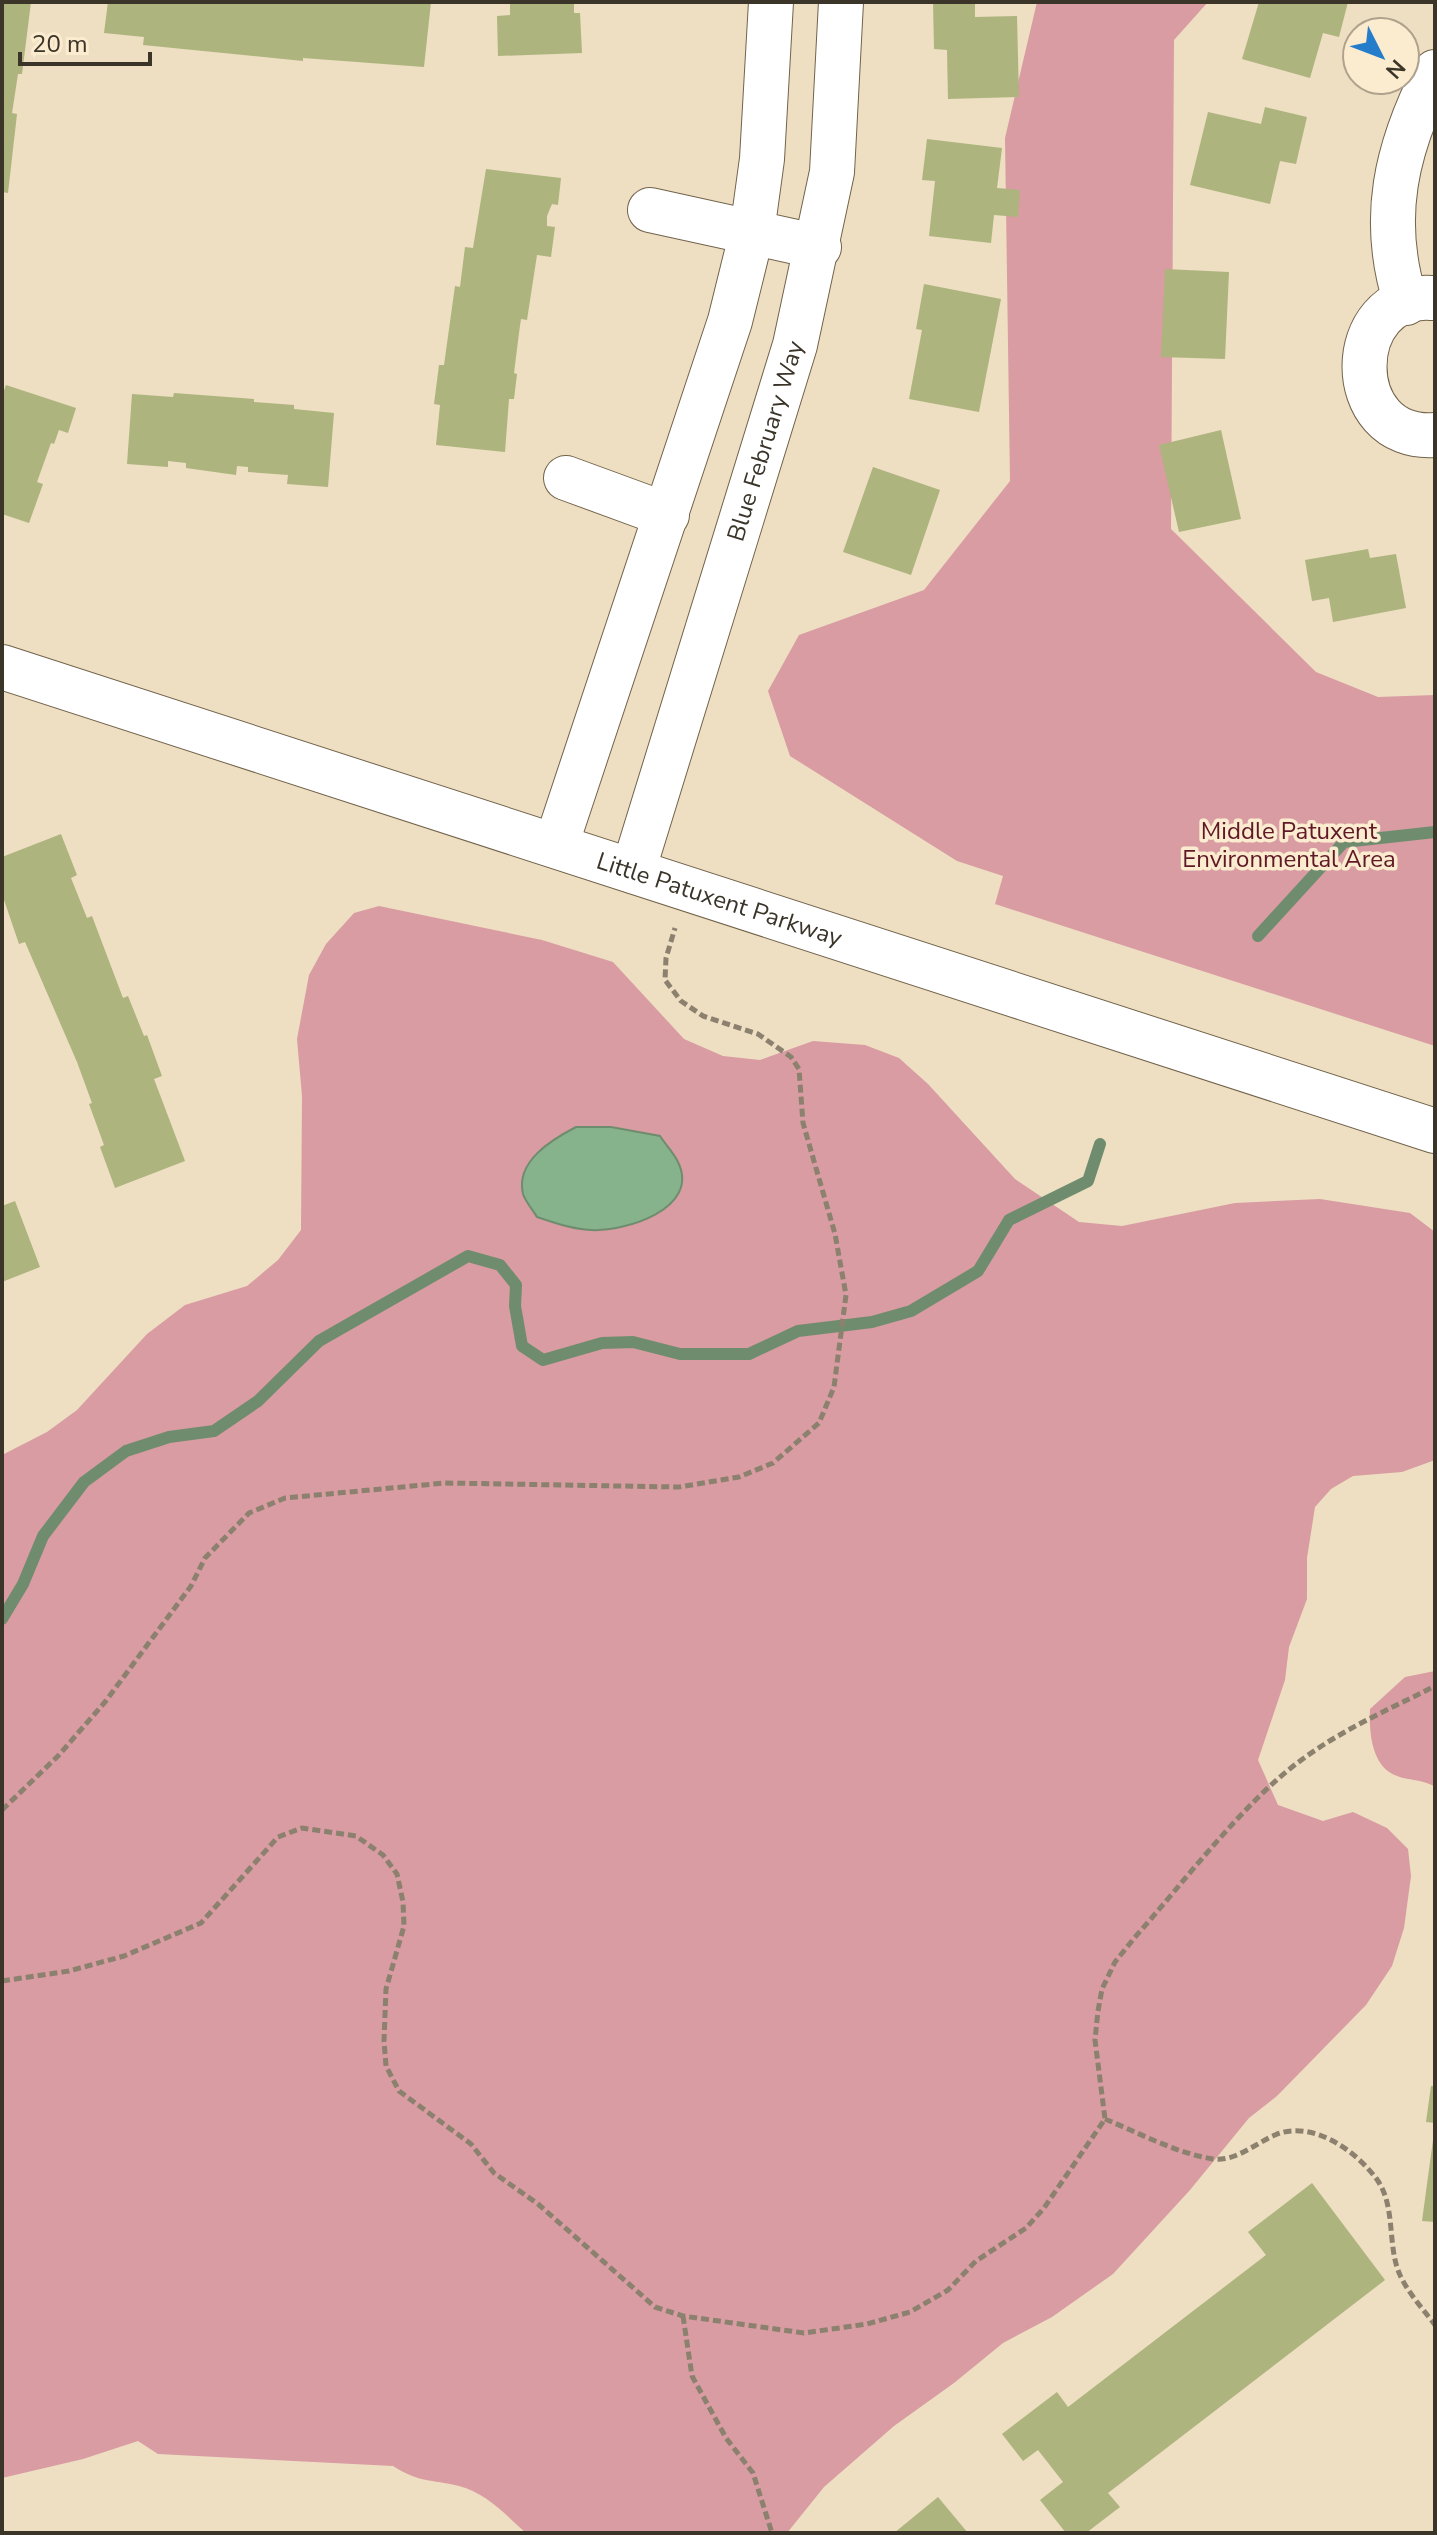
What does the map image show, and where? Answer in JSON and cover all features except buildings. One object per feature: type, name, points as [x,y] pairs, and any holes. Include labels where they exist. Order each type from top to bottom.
[{"type":"street","points":[[556,845],[730,321],[752,232],[762,159],[771,2]]},
{"type":"street","name":"Blue February Way","points":[[633,871],[795,345],[819,247],[832,172],[841,2]]},
{"type":"street","points":[[1435,72],[1397,167],[1391,214],[1394,268],[1420,300],[1386,314],[1372,331],[1362,367],[1367,391],[1379,413],[1401,429],[1423,436],[1435,435]]},
{"type":"street","points":[[650,210],[819,247]]},
{"type":"street","points":[[566,478],[667,515]]},
{"type":"street","name":"Little Patuxent Parkway","points":[[2,667],[1435,1131]]},
{"type":"path","points":[[2,1810],[58,1756],[105,1702],[191,1586],[205,1558],[249,1513],[285,1498],[445,1483],[679,1487],[739,1477],[773,1463],[819,1423],[834,1387],[846,1295],[835,1234],[803,1123],[799,1069],[791,1057],[758,1034],[703,1016],[681,1001],[665,980],[666,958],[688,889]]},
{"type":"path","points":[[2,1981],[69,1971],[124,1956],[201,1923],[278,1837],[302,1828],[356,1836],[383,1855],[397,1874],[403,1902],[404,1926],[386,1989],[384,2041],[386,2066],[399,2091],[471,2144],[494,2173],[538,2204],[626,2285],[655,2307],[683,2316],[804,2333],[867,2324],[910,2312],[948,2290],[997,2244],[1026,2228],[1044,2208],[1105,2119],[1095,2040],[1102,1989],[1115,1962],[1272,1783],[1301,1759],[1344,1733],[1435,1686]]},
{"type":"path","points":[[1105,2119],[1185,2151],[1217,2160],[1245,2152],[1276,2134],[1297,2130],[1320,2133],[1370,2171],[1381,2186],[1400,2275],[1435,2325]]},
{"type":"path","points":[[683,2316],[692,2376],[726,2438],[753,2473],[772,2533]]},
{"type":"green space","name":"Middle Patuxent Environmental Area","points":[[1037,2],[1208,2],[1174,40],[1171,529],[1316,672],[1378,697],[1435,695],[1435,1046],[995,904],[1003,876],[957,861],[790,756],[768,691],[799,635],[924,590],[1010,481],[1005,138]]},
{"type":"green space","points":[[379,906],[542,940],[613,962],[684,1039],[723,1056],[760,1060],[813,1041],[865,1045],[899,1058],[928,1084],[1015,1179],[1079,1222],[1122,1226],[1235,1203],[1320,1199],[1410,1213],[1435,1232],[1435,1460],[1402,1472],[1353,1476],[1331,1489],[1315,1507],[1307,1558],[1307,1599],[1289,1647],[1285,1680],[1258,1760],[1278,1805],[1323,1821],[1353,1812],[1387,1828],[1408,1849],[1411,1876],[1404,1928],[1392,1966],[1366,2005],[1277,2096],[1249,2118],[1190,2190],[1113,2274],[1052,2317],[1003,2343],[894,2426],[824,2487],[787,2533],[526,2533],[495,2505],[469,2489],[418,2478],[393,2466],[158,2454],[138,2441],[83,2459],[2,2478],[2,1455],[47,1432],[77,1410],[147,1334],[185,1305],[247,1286],[278,1260],[301,1230],[302,1096],[297,1039],[309,975],[326,944],[354,913]]},
{"type":"green space","points":[[1435,1671],[1435,1787],[1397,1776],[1382,1765],[1373,1747],[1370,1709],[1405,1677]]},
{"type":"shaded area","points":[[576,1127],[611,1127],[660,1136],[678,1162],[682,1178],[679,1193],[656,1214],[639,1222],[605,1230],[584,1229],[537,1217],[523,1194],[525,1171],[530,1161],[547,1145]]},
{"type":"waterway","points":[[1258,936],[1344,842],[1435,832]]},
{"type":"waterway","points":[[2,1619],[23,1584],[43,1536],[84,1482],[126,1451],[169,1437],[214,1431],[258,1401],[319,1341],[468,1256],[500,1265],[516,1285],[515,1306],[522,1346],[543,1360],[602,1343],[633,1342],[680,1354],[749,1354],[798,1331],[872,1322],[911,1311],[978,1271],[1009,1220],[1088,1181],[1100,1144]]}]
